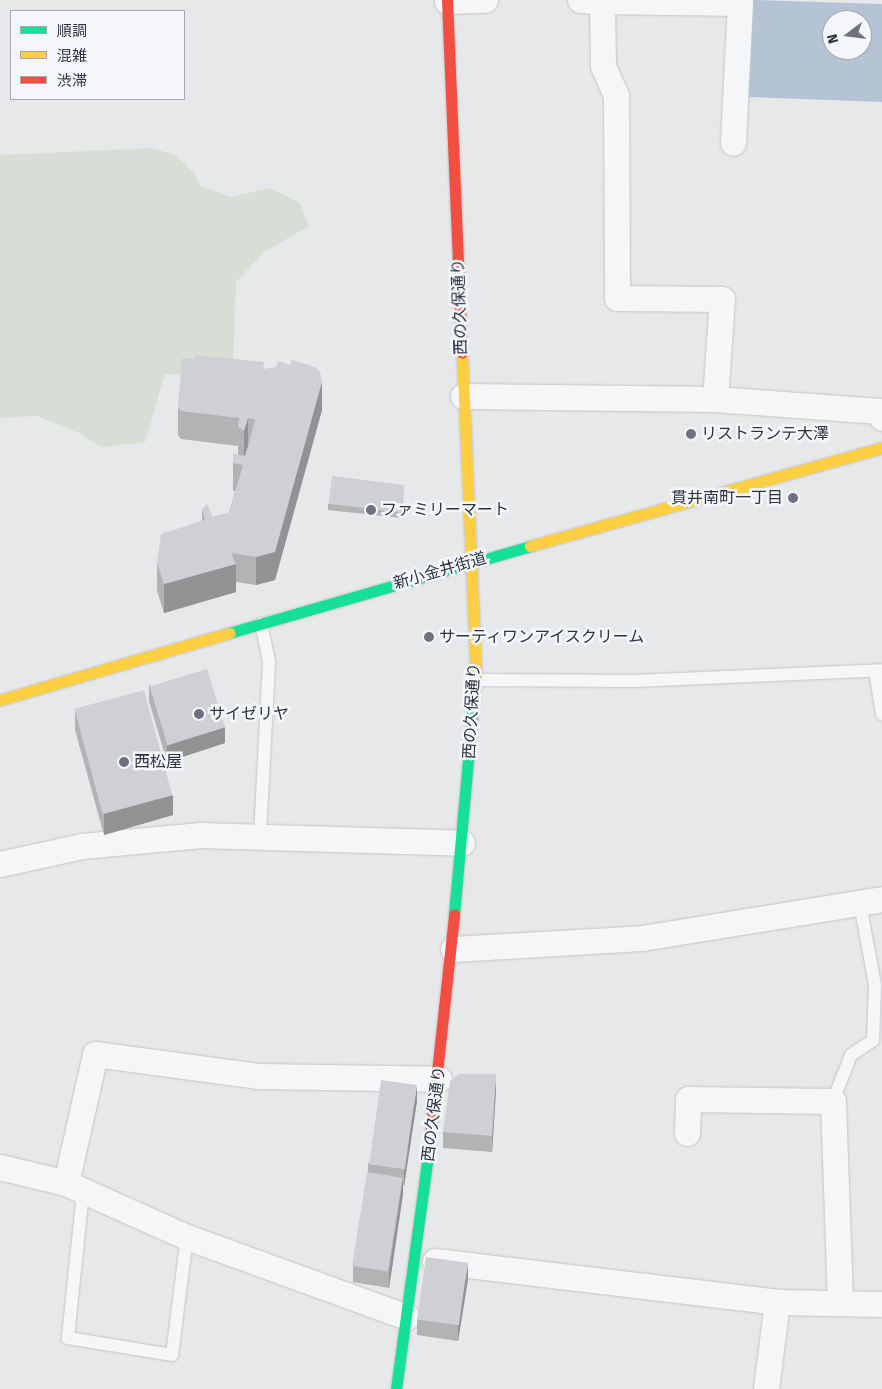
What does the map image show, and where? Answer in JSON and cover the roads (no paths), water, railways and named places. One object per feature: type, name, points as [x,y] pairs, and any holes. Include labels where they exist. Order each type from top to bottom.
[{"type":"street","points":[[446,0],[485,0]]},
{"type":"street","name":"西の久保通り","points":[[396,1389],[439,1079],[476,680],[446,0]]},
{"type":"street","points":[[715,399],[722,299],[617,298],[616,96],[603,66],[591,1],[740,3],[733,143]]},
{"type":"street","points":[[463,396],[715,399],[880,412],[882,418]]},
{"type":"street","name":"新小金井街道","points":[[0,700],[471,562],[882,448]]},
{"type":"street","points":[[0,864],[82,846],[154,838],[260,835],[462,844]]},
{"type":"street","points":[[452,950],[642,938],[871,901]]},
{"type":"street","points":[[74,1188],[95,1054],[258,1076],[439,1079]]},
{"type":"street","points":[[687,1133],[688,1100],[833,1101],[840,1303]]},
{"type":"street","points":[[0,1167],[74,1188],[187,1237],[406,1318]]},
{"type":"street","points":[[415,1259],[778,1302],[882,1304]]},
{"type":"street","points":[[766,1389],[778,1302]]},
{"type":"lane","points":[[260,835],[269,662],[261,624]]},
{"type":"lane","points":[[476,680],[634,681],[878,671],[882,714]]},
{"type":"lane","points":[[833,1101],[851,1055],[873,1040],[879,984],[871,901]]},
{"type":"lane","points":[[74,1188],[68,1338],[172,1355],[187,1237]]},
{"type":"water","points":[[752,0],[882,4],[882,102],[748,97]]},
{"type":"place","name":"リストランテ大澤","points":[[691,434]]},
{"type":"place","name":"貫井南町一丁目","points":[[793,498]]},
{"type":"place","name":"ファミリーマート","points":[[371,510]]},
{"type":"place","name":"サーティワンアイスクリーム","points":[[429,637]]},
{"type":"place","name":"サイゼリヤ","points":[[199,714]]},
{"type":"place","name":"西松屋","points":[[124,762]]}]
